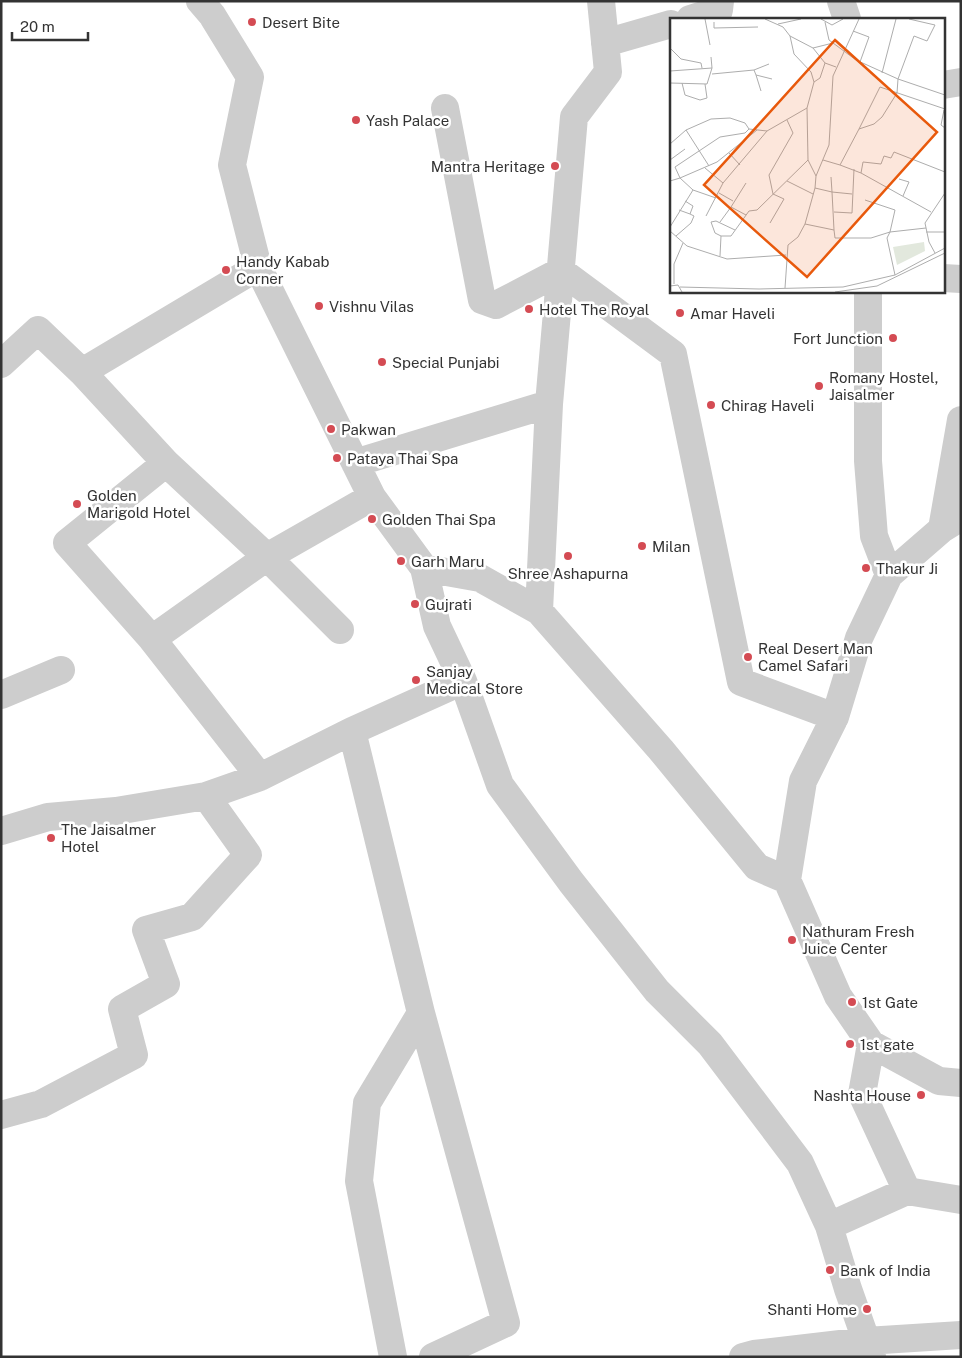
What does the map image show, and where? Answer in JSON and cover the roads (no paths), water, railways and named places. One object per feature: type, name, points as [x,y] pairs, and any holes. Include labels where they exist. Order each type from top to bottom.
[{"type":"street","points":[[539,611],[549,404],[574,118],[608,72],[601,1]]},
{"type":"street","points":[[841,1],[847,18]]},
{"type":"street","points":[[213,6],[250,77],[232,165],[258,267],[372,497],[424,568],[437,626],[464,681],[500,785],[577,890],[657,991],[710,1044],[800,1163],[829,1226],[869,1349]]},
{"type":"street","points":[[693,18],[721,10]]},
{"type":"street","points":[[605,43],[670,24]]},
{"type":"street","points":[[944,85],[961,82]]},
{"type":"street","points":[[445,108],[482,300],[496,305],[560,272]]},
{"type":"street","points":[[82,372],[258,267]]},
{"type":"street","points":[[560,272],[672,354],[741,682],[835,718]]},
{"type":"street","points":[[944,278],[961,280]]},
{"type":"street","points":[[868,292],[868,460],[874,536],[889,575]]},
{"type":"street","points":[[1,364],[38,330],[82,372],[166,463],[267,557],[340,630]]},
{"type":"street","points":[[355,463],[549,404]]},
{"type":"street","points":[[961,420],[951,523],[889,575],[859,638],[835,718],[803,781],[787,880],[838,996],[871,1044],[938,1081],[961,1083]]},
{"type":"street","points":[[166,463],[66,543],[152,639],[260,777]]},
{"type":"street","points":[[152,639],[267,557],[372,497]]},
{"type":"street","points":[[424,568],[480,578],[539,611],[661,750],[757,867],[787,880]]},
{"type":"street","points":[[1,696],[61,670]]},
{"type":"street","points":[[1,831],[48,817],[116,812],[206,796],[260,777],[352,731],[464,681]]},
{"type":"street","points":[[352,731],[421,1013],[506,1323],[433,1357]]},
{"type":"street","points":[[1,1115],[40,1104],[134,1055],[122,1009],[166,984],[146,930],[192,917],[248,855],[206,796]]},
{"type":"street","points":[[393,1357],[360,1181],[367,1103],[421,1013]]},
{"type":"street","points":[[871,1044],[862,1094],[907,1191]]},
{"type":"street","points":[[829,1226],[907,1191],[961,1200]]},
{"type":"street","points":[[743,1357],[754,1354],[869,1349],[959,1333]]},
{"type":"place","name":"Desert Bite","points":[[252,22]]},
{"type":"place","name":"Yash Palace","points":[[356,120]]},
{"type":"place","name":"Mantra Heritage","points":[[555,166]]},
{"type":"place","name":"Handy Kabab Corner","points":[[226,270]]},
{"type":"place","name":"Vishnu Vilas","points":[[319,306]]},
{"type":"place","name":"Hotel The Royal","points":[[529,309]]},
{"type":"place","name":"Amar Haveli","points":[[680,313]]},
{"type":"place","name":"Fort Junction","points":[[893,338]]},
{"type":"place","name":"Special Punjabi","points":[[382,362]]},
{"type":"place","name":"Romany Hostel, Jaisalmer","points":[[819,386]]},
{"type":"place","name":"Chirag Haveli","points":[[711,405]]},
{"type":"place","name":"Pakwan","points":[[331,429]]},
{"type":"place","name":"Pataya Thai Spa","points":[[337,458]]},
{"type":"place","name":"Golden Marigold Hotel","points":[[77,504]]},
{"type":"place","name":"Golden Thai Spa","points":[[372,519]]},
{"type":"place","name":"Milan","points":[[642,546]]},
{"type":"place","name":"Shree Ashapurna","points":[[568,556]]},
{"type":"place","name":"Garh Maru","points":[[401,561]]},
{"type":"place","name":"Thakur Ji","points":[[866,568]]},
{"type":"place","name":"Gujrati","points":[[415,604]]},
{"type":"place","name":"Real Desert Man Camel Safari","points":[[748,657]]},
{"type":"place","name":"Sanjay Medical Store","points":[[416,680]]},
{"type":"place","name":"The Jaisalmer Hotel","points":[[51,838]]},
{"type":"place","name":"Nathuram Fresh Juice Center","points":[[792,940]]},
{"type":"place","name":"1st Gate","points":[[852,1002]]},
{"type":"place","name":"1st gate","points":[[850,1044]]},
{"type":"place","name":"Nashta House","points":[[921,1095]]},
{"type":"place","name":"Bank of India","points":[[830,1270]]},
{"type":"place","name":"Shanti Home","points":[[867,1309]]}]
